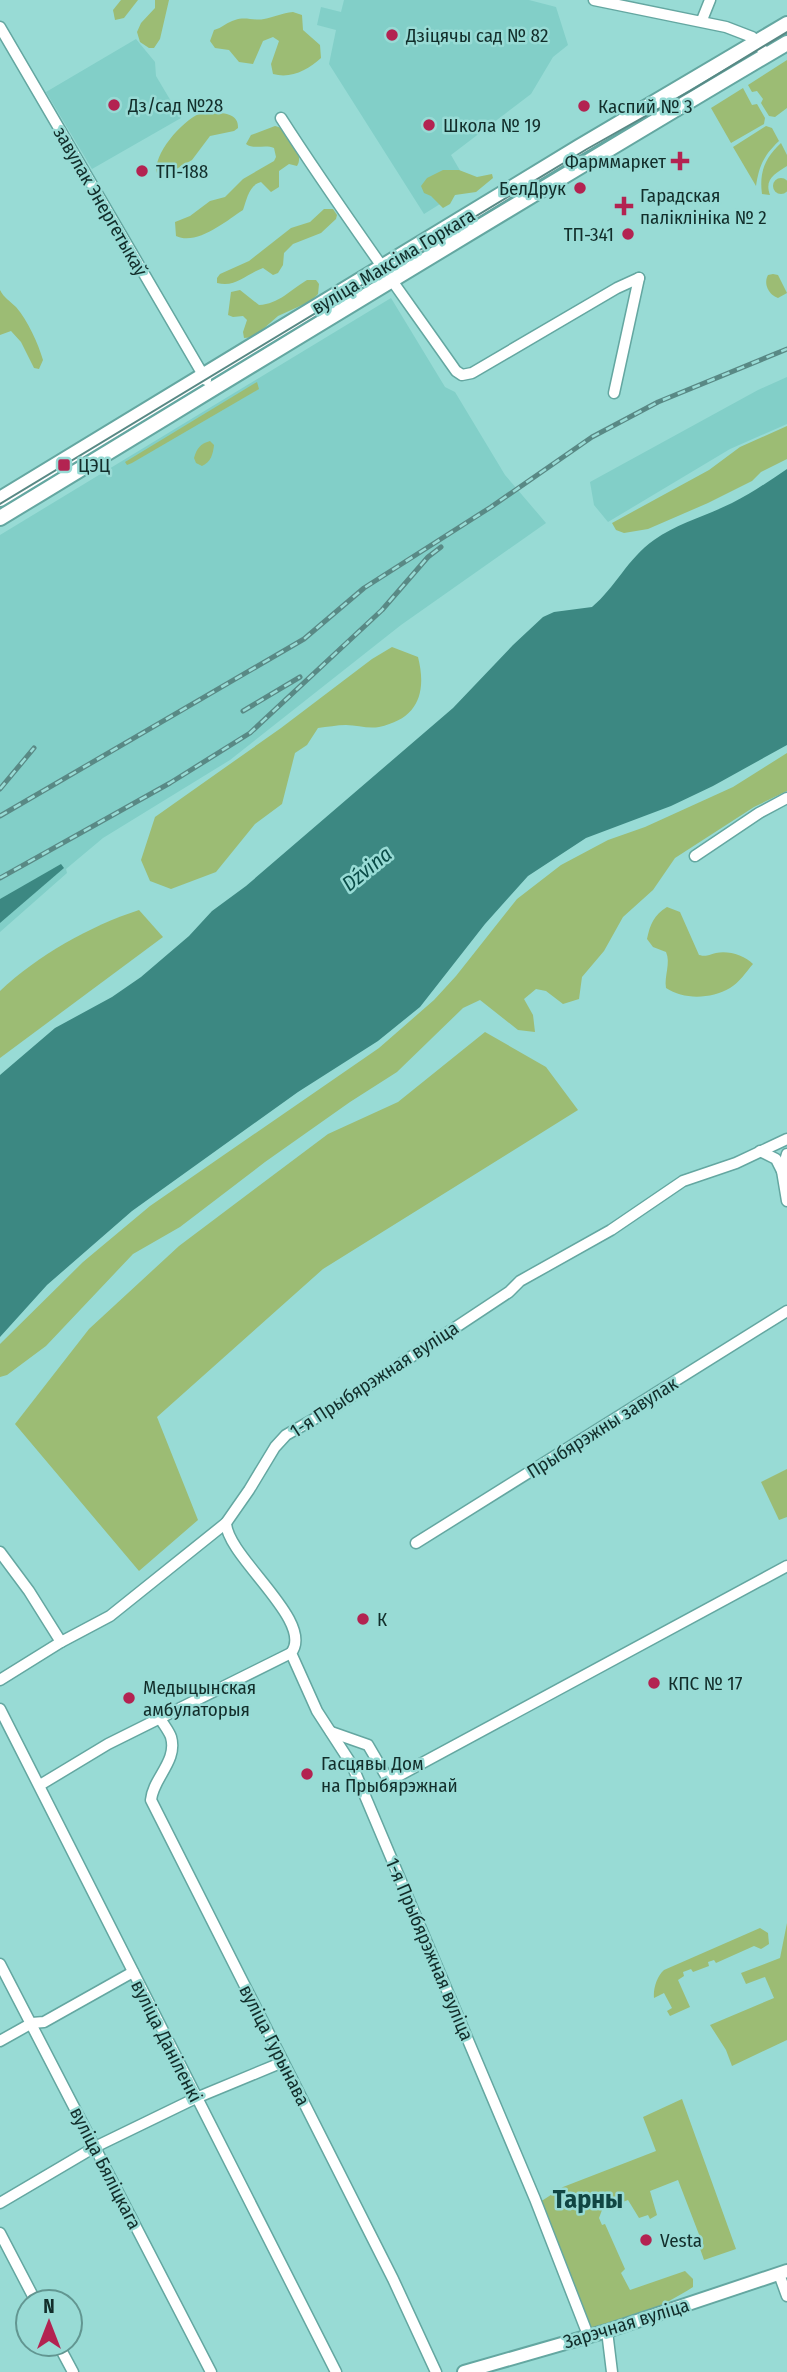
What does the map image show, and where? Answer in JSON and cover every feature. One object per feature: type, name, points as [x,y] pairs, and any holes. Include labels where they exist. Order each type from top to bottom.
[{"type":"main road","name":"вуліца Максіма Горкага","points":[[0,499],[579,147],[787,24]]},
{"type":"main road","name":"вуліца Максіма Горкага","points":[[0,518],[567,173],[787,43]]},
{"type":"street","points":[[594,0],[702,20],[739,32],[758,42],[767,55]]},
{"type":"street","points":[[702,20],[710,0]]},
{"type":"street","name":"завулак Энергетыкаў","points":[[0,27],[212,390]]},
{"type":"street","points":[[686,85],[695,99]]},
{"type":"street","points":[[281,118],[382,268],[456,371],[462,375],[472,373],[617,288],[639,278],[614,393]]},
{"type":"street","points":[[106,435],[115,449]]},
{"type":"street","points":[[695,856],[750,818],[787,798]]},
{"type":"street","name":"1-я Прыбярэжная вуліца","points":[[588,2335],[537,2204],[352,1765],[317,1712],[291,1653],[297,1640],[282,1606],[232,1544],[226,1531],[226,1522],[250,1490],[275,1447],[286,1435],[337,1406],[509,1292],[520,1281],[611,1230],[683,1181],[736,1163],[787,1139]]},
{"type":"street","points":[[760,1152],[776,1159],[782,1171],[787,1200]]},
{"type":"street","points":[[782,1171],[787,1154]]},
{"type":"street","name":"Прыбярэжны завулак","points":[[416,1543],[787,1311]]},
{"type":"street","points":[[0,1680],[61,1642],[110,1616],[226,1522]]},
{"type":"street","points":[[0,1552],[29,1591],[61,1642]]},
{"type":"street","points":[[331,1732],[368,1745],[389,1781],[787,1566]]},
{"type":"street","points":[[40,1785],[108,1744],[291,1653]]},
{"type":"street","name":"вуліца Даніленкі","points":[[0,1709],[336,2372]]},
{"type":"street","name":"вуліца Гурынава","points":[[160,1718],[171,1737],[172,1751],[152,1792],[151,1800],[393,2279],[436,2372]]},
{"type":"street","name":"вуліца Бяліцкага","points":[[0,1964],[211,2372]]},
{"type":"street","points":[[0,2041],[32,2023],[44,2022],[133,1972]]},
{"type":"street","points":[[0,2203],[96,2147],[196,2098],[283,2062]]},
{"type":"street","points":[[0,2233],[29,2288]]},
{"type":"street","points":[[783,2273],[787,2296]]},
{"type":"street","name":"Зарэчная вуліца","points":[[464,2372],[607,2330],[783,2273]]},
{"type":"street","points":[[607,2330],[612,2372]]},
{"type":"shaded area","points":[[121,0],[138,0],[124,18],[115,20],[113,10]]},
{"type":"shaded area","points":[[155,0],[169,0],[160,39],[154,48],[149,48],[140,42],[137,32],[141,23],[155,8]]},
{"type":"shaded area","name":"Школа № 19","points":[[344,0],[529,0],[556,7],[568,45],[553,57],[531,94],[451,155],[469,186],[424,214],[329,64],[336,30],[317,25],[321,7],[341,12]]},
{"type":"shaded area","points":[[293,12],[302,15],[303,30],[320,45],[321,58],[299,72],[273,74],[271,64],[279,41],[273,37],[263,41],[253,64],[239,62],[229,50],[215,48],[210,41],[214,30],[232,21],[242,18],[264,19]]},
{"type":"shaded area","name":"Дз/сад №28","points":[[136,39],[155,62],[156,76],[181,118],[92,169],[46,92]]},
{"type":"shaded area","points":[[787,60],[787,108],[775,117],[769,116],[761,103],[763,99],[757,91],[752,92],[748,85]]},
{"type":"shaded area","points":[[743,88],[752,105],[757,104],[765,118],[764,124],[731,143],[711,108]]},
{"type":"shaded area","points":[[211,112],[233,117],[238,128],[210,136],[192,160],[166,175],[157,173],[159,157],[177,131],[200,113]]},
{"type":"shaded area","points":[[275,126],[290,137],[299,155],[297,166],[289,164],[279,171],[279,187],[271,192],[261,182],[249,193],[243,210],[220,226],[193,238],[176,236],[175,222],[190,216],[210,201],[225,197],[243,179],[274,161],[274,148],[252,147],[246,144],[251,135]]},
{"type":"shaded area","points":[[766,126],[772,128],[779,141],[763,161],[756,186],[733,147]]},
{"type":"shaded area","points":[[781,143],[787,155],[787,166],[770,181],[770,195],[762,194],[764,166]]},
{"type":"shaded area","points":[[443,170],[459,170],[477,177],[492,174],[493,178],[476,192],[455,195],[450,204],[443,208],[424,193],[421,186],[427,178]]},
{"type":"shaded area","points":[[781,178],[787,180],[787,192],[781,194],[775,192],[773,186],[775,180]]},
{"type":"shaded area","points":[[324,209],[333,209],[337,215],[336,219],[321,233],[293,244],[284,253],[283,265],[278,273],[273,275],[263,268],[230,284],[217,283],[220,274],[249,261],[291,228],[310,222]]},
{"type":"shaded area","points":[[768,275],[778,275],[787,293],[778,298],[767,285]]},
{"type":"shaded area","points":[[307,280],[316,280],[319,284],[318,294],[311,301],[278,316],[254,337],[244,338],[247,320],[243,316],[228,315],[231,292],[240,290],[259,305],[266,304]]},
{"type":"shaded area","points":[[0,290],[16,307],[32,332],[43,360],[39,369],[34,368],[21,342],[11,331],[0,335]]},
{"type":"shaded area","points":[[391,298],[445,387],[455,392],[505,475],[546,523],[401,625],[230,760],[103,838],[0,932],[0,535]]},
{"type":"shaded area","points":[[787,377],[787,424],[730,449],[608,522],[594,505],[590,482],[758,390]]},
{"type":"shaded area","points":[[257,382],[259,389],[132,463],[127,465],[125,462]]},
{"type":"shaded area","points":[[787,426],[787,459],[761,472],[752,481],[648,529],[624,533],[616,530],[612,523],[709,470],[740,447]]},
{"type":"shaded area","points":[[210,441],[214,445],[212,455],[202,466],[196,463],[194,458],[199,447]]},
{"type":"shaded area","points":[[392,647],[418,657],[421,670],[420,693],[411,711],[403,718],[379,727],[346,725],[318,728],[307,745],[295,753],[282,804],[255,824],[216,872],[171,889],[150,881],[141,860],[155,817]]},
{"type":"shaded area","points":[[787,753],[787,791],[754,807],[675,858],[653,890],[623,917],[604,951],[582,977],[579,999],[563,1004],[546,991],[536,989],[524,999],[533,1015],[535,1032],[518,1030],[480,1000],[463,1008],[397,1072],[265,1162],[180,1227],[133,1254],[46,1346],[7,1375],[0,1377],[0,1344],[83,1262],[150,1206],[379,1048],[434,1000],[517,899],[561,865],[608,840],[645,827],[733,787]]},
{"type":"shaded area","points":[[667,907],[680,912],[699,955],[730,953],[753,964],[733,986],[723,992],[698,997],[681,995],[666,988],[666,952],[653,947],[647,939],[653,920]]},
{"type":"shaded area","points":[[139,910],[163,937],[0,1058],[0,991],[31,965],[65,943],[102,924]]},
{"type":"shaded area","points":[[485,1032],[546,1067],[578,1110],[323,1269],[157,1417],[198,1520],[139,1571],[15,1424],[89,1329],[179,1246],[328,1134],[398,1102]]},
{"type":"shaded area","points":[[787,1469],[787,1517],[779,1520],[761,1482]]},
{"type":"shaded area","points":[[787,1923],[787,2040],[732,2066],[726,2050],[710,2025],[774,1998],[765,1977],[746,1984],[741,1973],[780,1958]]},
{"type":"shaded area","points":[[760,1928],[768,1933],[769,1944],[761,1949],[754,1946],[716,1963],[714,1960],[708,1962],[709,1966],[693,1972],[691,1969],[683,1972],[684,1976],[678,1980],[690,2007],[670,2016],[667,2011],[672,2008],[664,1993],[654,1998],[656,1983],[664,1970]]},
{"type":"shaded area","points":[[682,2099],[736,2249],[704,2260],[697,2240],[700,2237],[678,2180],[650,2191],[657,2215],[650,2219],[648,2215],[639,2218],[628,2200],[602,2210],[599,2218],[602,2225],[605,2224],[625,2269],[621,2273],[630,2290],[685,2271],[693,2279],[693,2287],[642,2314],[588,2329],[537,2204],[563,2187],[656,2151],[643,2117]]},
{"type":"water","name":"Dźvina","points":[[787,469],[787,745],[671,806],[586,838],[528,876],[485,924],[420,1007],[378,1041],[298,1092],[132,1211],[47,1285],[0,1337],[0,1075],[55,1028],[112,997],[141,977],[189,936],[212,911],[246,886],[453,708],[543,617],[554,612],[592,607],[637,555],[654,540],[739,499]]},
{"type":"water","points":[[61,864],[64,868],[0,923],[0,899]]},
{"type":"tram line","points":[[0,504],[587,149],[787,32]]},
{"type":"railway","points":[[0,816],[304,639],[364,588],[491,507],[592,437],[658,402],[787,349]]},
{"type":"railway","points":[[0,878],[170,783],[250,733],[382,610],[428,557],[441,547]]},
{"type":"railway","points":[[243,711],[300,677]]},
{"type":"railway","points":[[0,789],[34,748]]},
{"type":"place","name":"Дзіцячы сад № 82","points":[[392,35]]},
{"type":"place","name":"Дз/сад №28","points":[[114,105]]},
{"type":"place","name":"Каспий № 3","points":[[584,106]]},
{"type":"place","name":"Школа № 19","points":[[429,125]]},
{"type":"place","name":"Фарммаркет","points":[[680,161]]},
{"type":"place","name":"ТП-188","points":[[142,171]]},
{"type":"place","name":"БелДрук","points":[[580,188]]},
{"type":"place","name":"Гарадская паліклініка № 2","points":[[624,206]]},
{"type":"place","name":"ТП-341","points":[[628,234]]},
{"type":"place","name":"ЦЭЦ","points":[[64,465]]},
{"type":"place","name":"К","points":[[363,1619]]},
{"type":"place","name":"КПС № 17","points":[[654,1683]]},
{"type":"place","name":"Медыцынская амбулаторыя","points":[[129,1698]]},
{"type":"place","name":"Гасцявы Дом на Прыбярэжнай","points":[[307,1774]]},
{"type":"place","name":"Vesta","points":[[646,2240]]},
{"type":"district","name":"Тарны","points":[[588,2199]]}]
